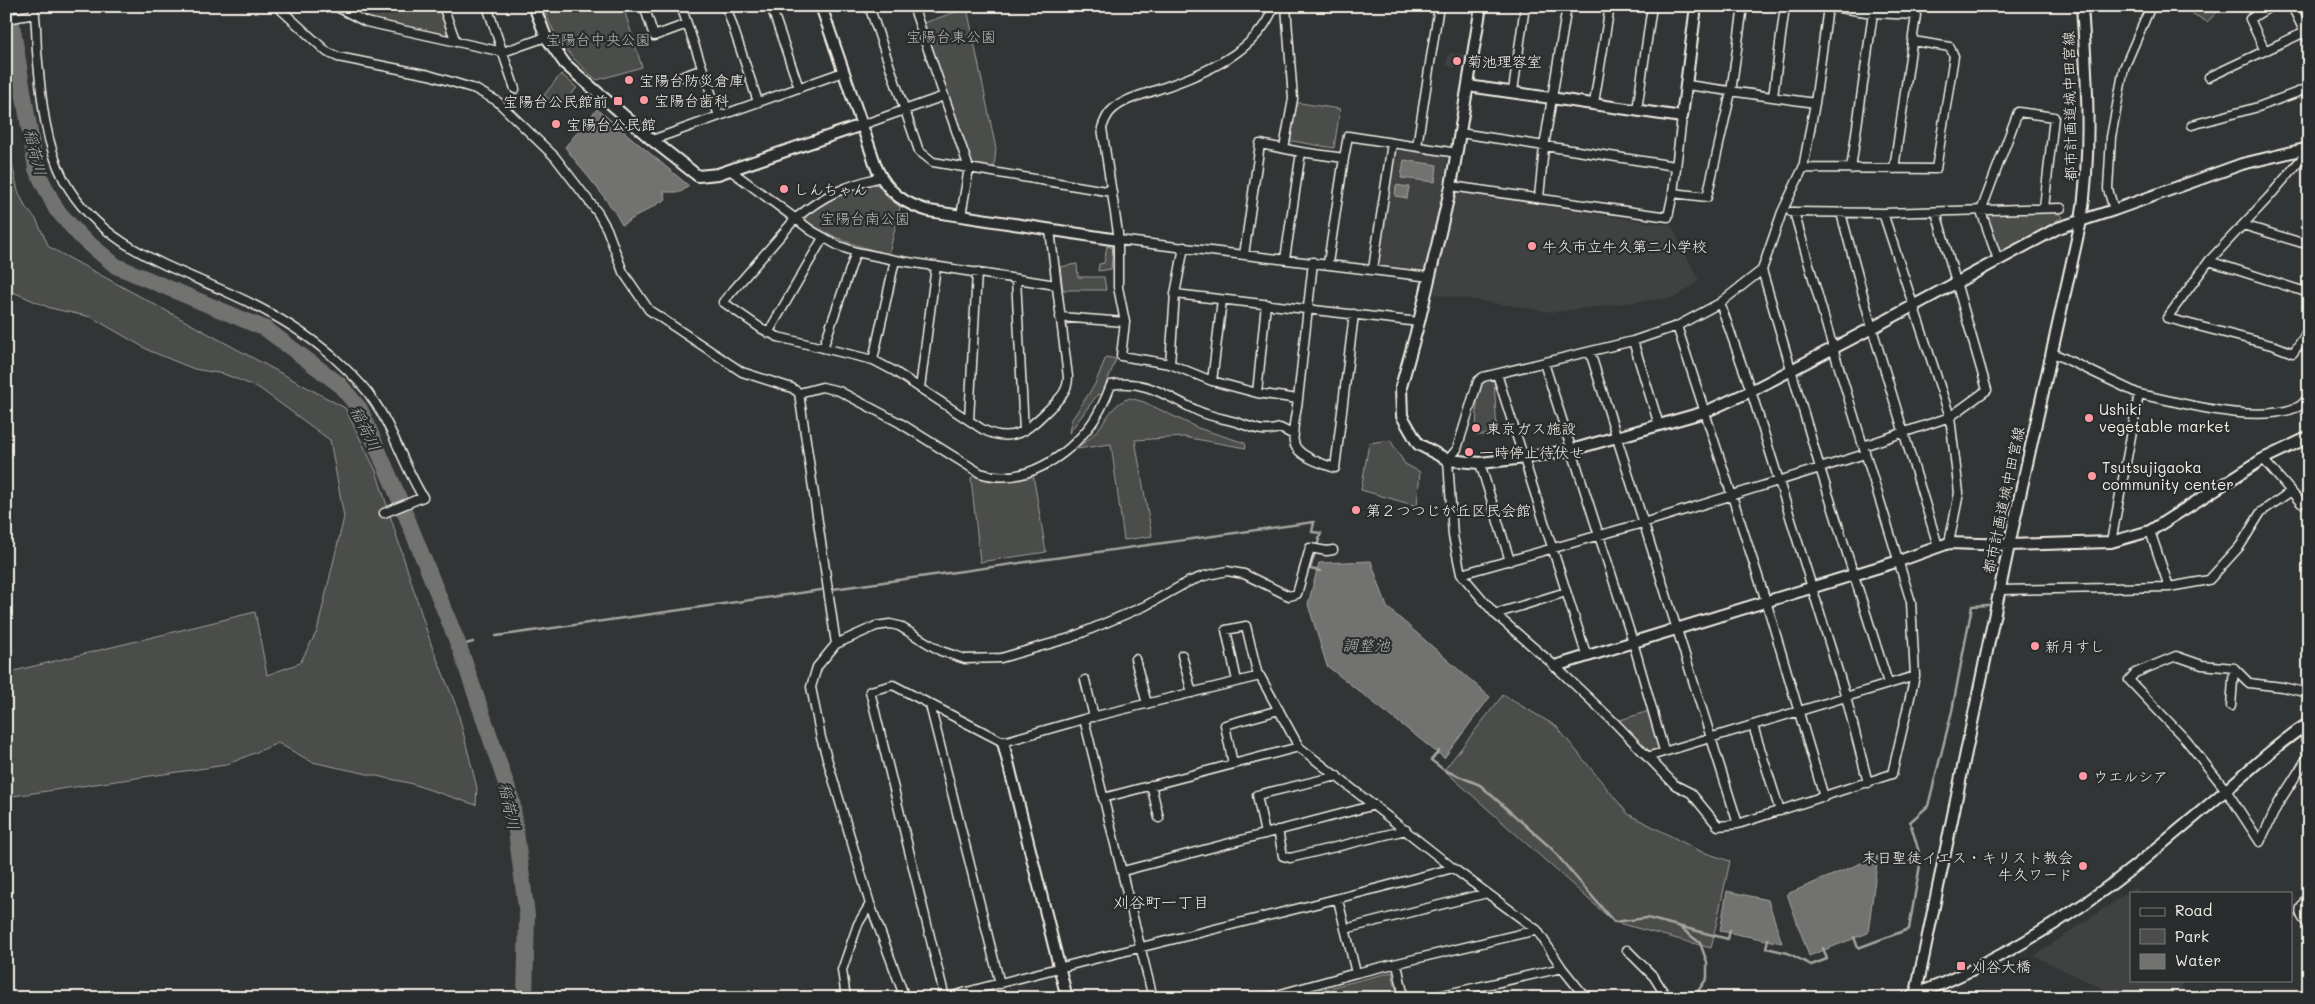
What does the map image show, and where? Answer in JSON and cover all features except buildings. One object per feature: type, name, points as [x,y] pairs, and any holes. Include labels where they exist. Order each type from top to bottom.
[{"type":"street","points":[[277,6],[328,52],[338,57],[429,75],[475,89],[497,101],[555,157],[598,213],[607,229],[623,272],[649,310],[742,372],[792,388],[799,393],[836,644]]},
{"type":"street","points":[[335,6],[366,22],[503,52],[546,37]]},
{"type":"street","points":[[444,6],[456,42]]},
{"type":"street","points":[[487,6],[515,89]]},
{"type":"street","points":[[549,6],[534,8],[546,37],[565,64],[652,140],[698,176],[709,176],[730,170],[944,96]]},
{"type":"street","points":[[644,6],[654,36],[687,24]]},
{"type":"street","points":[[681,6],[719,116]]},
{"type":"street","points":[[726,6],[758,102]]},
{"type":"street","points":[[771,6],[799,88]]},
{"type":"street","points":[[820,6],[881,177],[896,196],[911,205],[961,216],[1118,240],[1328,263],[1430,277]]},
{"type":"street","points":[[869,6],[919,151],[925,158],[933,162],[1112,192]]},
{"type":"street","points":[[914,6],[969,168],[961,216]]},
{"type":"street","points":[[1274,6],[1264,25],[1234,54],[1218,64],[1170,86],[1126,101],[1111,111],[1104,120],[1102,128],[1118,240],[1118,287],[1125,322],[1121,356],[1170,364],[1212,381],[1257,393],[1298,399]]},
{"type":"street","points":[[1284,148],[1293,99],[1286,6]]},
{"type":"street","points":[[1418,146],[1439,6]]},
{"type":"street","points":[[1481,6],[1451,186],[1419,322],[1401,387],[1402,416],[1418,444],[1448,460],[1480,463],[1571,450],[1705,412],[1751,391],[1872,328],[2058,228],[2242,164],[2309,149]]},
{"type":"street","points":[[1513,92],[1525,6]]},
{"type":"street","points":[[1539,197],[1544,147],[1567,6]]},
{"type":"street","points":[[1594,103],[1610,6]]},
{"type":"street","points":[[1637,110],[1652,6]]},
{"type":"street","points":[[1451,186],[1539,197],[1668,217],[1673,193],[1696,6]]},
{"type":"street","points":[[1673,193],[1707,197],[1731,92],[1743,6]]},
{"type":"street","points":[[1773,97],[1785,6]]},
{"type":"street","points":[[1794,212],[1833,348],[1911,602],[1914,676],[1892,774],[1738,824],[1718,826],[1691,793],[1674,785],[1614,722],[1555,666],[1494,614],[1461,574],[1453,536],[1448,460],[1460,442],[1478,381],[1483,377],[1634,341],[1677,326],[1720,303],[1762,270],[1782,212],[1803,168],[1815,103],[1827,6],[1873,13],[1917,10],[1894,169]]},
{"type":"street","name":"都市計画道城中田宮線","points":[[1913,997],[1999,590],[2081,221],[2087,168],[2088,128],[2082,6]]},
{"type":"street","points":[[2114,210],[2108,189],[2111,137],[2124,68],[2151,6]]},
{"type":"street","points":[[2265,51],[2250,19],[2271,6]]},
{"type":"street","points":[[2292,6],[2309,41]]},
{"type":"street","points":[[6,19],[32,12],[39,75],[52,151],[64,180],[84,211],[114,237],[151,260],[260,308],[287,324],[332,356],[371,396],[386,421],[420,498],[384,514]]},
{"type":"street","points":[[1851,169],[1873,13]]},
{"type":"street","points":[[2209,77],[2305,32]]},
{"type":"street","points":[[1803,168],[1936,169],[1954,56],[1950,47],[1913,41]]},
{"type":"street","points":[[678,78],[703,69]]},
{"type":"street","points":[[652,140],[843,72]]},
{"type":"street","points":[[1687,85],[1815,103]]},
{"type":"street","points":[[1468,86],[1553,96],[1682,116]]},
{"type":"street","points":[[2192,125],[2258,107],[2309,88]]},
{"type":"street","points":[[1998,260],[1981,211],[2018,112],[2054,117],[2044,208]]},
{"type":"street","points":[[1460,133],[1675,166]]},
{"type":"street","points":[[1328,263],[1348,136],[1457,153]]},
{"type":"street","points":[[1373,269],[1392,143]]},
{"type":"street","points":[[1244,255],[1260,144],[1344,158]]},
{"type":"street","points":[[2309,149],[2209,261],[2167,318],[2275,346],[2293,353],[2309,326]]},
{"type":"street","points":[[1285,259],[1301,152]]},
{"type":"street","points":[[730,170],[824,238],[856,252],[895,260],[1056,285]]},
{"type":"street","points":[[881,177],[825,196],[796,218],[723,302],[768,333],[786,340],[873,360],[894,371],[990,433],[1000,436],[1010,436],[1024,431],[1034,424],[1067,389],[1068,377],[1050,230]]},
{"type":"street","points":[[1782,212],[1883,213],[2061,208]]},
{"type":"street","points":[[1461,574],[1643,523],[1820,468],[1905,432],[1950,417],[1987,390],[1936,212]]},
{"type":"street","points":[[1841,213],[1872,328],[1938,546]]},
{"type":"street","points":[[1883,213],[1950,417],[1959,493],[1949,543]]},
{"type":"street","points":[[2243,225],[2309,245]]},
{"type":"street","points":[[768,333],[824,238]]},
{"type":"street","points":[[1170,364],[1175,294],[1184,247]]},
{"type":"street","points":[[823,348],[856,252]]},
{"type":"street","points":[[873,360],[895,260]]},
{"type":"street","points":[[2209,261],[2309,293]]},
{"type":"street","points":[[1313,262],[1294,442],[1298,450],[1323,464],[1335,468],[1354,314]]},
{"type":"street","points":[[920,388],[936,266]]},
{"type":"street","points":[[1762,270],[1820,468],[1888,683]]},
{"type":"street","points":[[969,420],[976,272]]},
{"type":"street","points":[[1016,279],[1024,431]]},
{"type":"street","points":[[1175,294],[1419,322]]},
{"type":"street","points":[[1212,381],[1222,300]]},
{"type":"street","points":[[1720,303],[1751,391],[1810,587],[1846,697],[1868,783]]},
{"type":"street","points":[[1257,393],[1266,304]]},
{"type":"street","points":[[1060,317],[1125,322]]},
{"type":"street","points":[[1677,326],[1766,601],[1824,797]]},
{"type":"street","points":[[2304,337],[2309,359]]},
{"type":"street","points":[[1634,341],[1659,425]]},
{"type":"street","points":[[1590,352],[1738,824]]},
{"type":"street","points":[[2051,352],[2139,394],[2219,410],[2260,415],[2300,407],[2309,396]]},
{"type":"street","points":[[1544,363],[1632,642],[1664,751]]},
{"type":"street","points":[[1496,374],[1525,458],[1587,657]]},
{"type":"street","points":[[799,393],[822,387],[839,392],[893,419],[964,464],[993,477],[1018,476],[1032,471],[1062,455],[1091,425],[1100,412],[1111,385],[1125,383],[1146,386],[1201,412],[1257,430],[1267,432],[1280,428],[1294,435]]},
{"type":"street","points":[[2112,542],[2139,394]]},
{"type":"street","points":[[1555,666],[1899,561],[1949,543],[2009,545],[2112,542],[2150,531],[2263,459],[2309,437]]},
{"type":"street","points":[[2263,459],[2301,503],[2309,496]]},
{"type":"street","points":[[1480,463],[1510,561]]},
{"type":"street","points":[[1999,590],[2169,587],[2209,580],[2240,546],[2261,512],[2290,492]]},
{"type":"street","points":[[2150,531],[2169,587]]},
{"type":"street","points":[[905,998],[870,904],[821,738],[811,687],[817,667],[836,644],[876,626],[890,624],[899,626],[941,651],[965,659],[1001,658],[1070,638],[1145,606],[1188,582],[1227,571],[1244,574],[1289,596],[1297,594],[1310,548],[1327,551],[1333,550]]},
{"type":"street","points":[[1494,614],[1566,592]]},
{"type":"street","points":[[1237,681],[1226,630],[1246,626],[1258,676],[1260,676],[1299,747],[1453,868],[1537,930],[1562,968],[1586,998]]},
{"type":"street","points":[[1182,655],[1192,692]]},
{"type":"street","points":[[2306,725],[2309,754],[2278,804],[2260,842],[2226,790],[2186,740],[2129,680],[2135,673],[2176,656],[2202,665],[2234,668],[2249,683],[2282,687],[2309,694]]},
{"type":"street","points":[[1135,659],[1147,704]]},
{"type":"street","points":[[2231,706],[2234,668]]},
{"type":"street","points":[[1258,676],[1084,719],[1004,742],[893,685],[870,691],[945,998],[1059,967],[1338,900],[1453,868]]},
{"type":"street","points":[[1647,758],[1664,751],[1754,726],[1914,676]]},
{"type":"street","points":[[1085,680],[1094,717]]},
{"type":"street","points":[[930,705],[1000,984]]},
{"type":"street","points":[[1233,764],[1225,725],[1279,710]]},
{"type":"street","points":[[1084,719],[1153,998]]},
{"type":"street","points":[[1913,997],[1971,970],[2038,933],[2099,892],[2138,864],[2306,725]]},
{"type":"street","points":[[1754,726],[1780,811]]},
{"type":"street","points":[[1004,742],[1067,998]]},
{"type":"street","points":[[1103,798],[1299,747]]},
{"type":"street","points":[[1265,834],[1256,796],[1337,776]]},
{"type":"street","points":[[1151,785],[1159,818]]},
{"type":"street","points":[[1123,871],[1375,805]]},
{"type":"street","points":[[1278,830],[1283,856],[1290,858],[1406,830]]},
{"type":"street","points":[[1345,929],[1487,893]]},
{"type":"street","points":[[2309,894],[2302,904],[2300,912],[2301,918],[2309,925]]},
{"type":"street","points":[[1338,900],[1356,973]]},
{"type":"street","points":[[846,998],[842,970],[858,924],[870,904]]},
{"type":"street","points":[[1266,998],[1356,973],[1537,930]]},
{"type":"street","points":[[1627,950],[1654,977],[1667,998]]},
{"type":"street","points":[[1397,964],[1404,998]]},
{"type":"street","points":[[1429,998],[1562,968]]},
{"type":"street","points":[[978,989],[980,998]]},
{"type":"street","points":[[1300,989],[1302,998]]},
{"type":"shaded area","points":[[1449,53],[1466,55],[1463,68],[1446,66]]},
{"type":"shaded area","name":"牛久市立牛久第二小学校","points":[[1396,150],[1447,156],[1443,190],[1672,226],[1699,281],[1676,297],[1553,312],[1434,294],[1438,272],[1378,265]]},
{"type":"shaded area","points":[[2136,887],[2138,892],[2130,892],[2130,982],[2183,982],[2178,998],[2123,998],[2034,956]]},
{"type":"green space","points":[[343,6],[439,6],[448,31],[445,35],[393,24],[368,17]]},
{"type":"green space","name":"宝陽台中央公園","points":[[559,6],[623,6],[642,67],[597,80],[580,65],[554,32],[545,11]]},
{"type":"green space","points":[[2184,6],[2224,6],[2207,22],[2188,11]]},
{"type":"green space","name":"宝陽台東公園","points":[[967,8],[996,149],[994,168],[972,164],[924,23]]},
{"type":"green space","points":[[561,74],[577,88],[558,107],[544,95]]},
{"type":"green space","points":[[1293,102],[1340,109],[1334,148],[1286,140]]},
{"type":"green space","points":[[6,136],[18,191],[26,208],[36,219],[49,247],[345,408],[376,471],[431,644],[457,708],[477,788],[476,805],[409,783],[312,762],[278,743],[226,765],[6,797],[6,673],[255,612],[267,675],[300,663],[317,631],[344,517],[330,440],[259,388],[224,374],[194,369],[150,351],[91,317],[50,308],[6,289]]},
{"type":"green space","name":"宝陽台南公園","points":[[873,184],[878,185],[887,197],[900,207],[889,254],[846,241],[806,221],[806,216],[830,201],[846,193]]},
{"type":"green space","points":[[2056,212],[2063,217],[1999,254],[1986,214]]},
{"type":"green space","points":[[1107,246],[1113,248],[1111,269],[1098,271],[1099,264],[1104,263]]},
{"type":"green space","points":[[1077,264],[1078,277],[1104,277],[1106,290],[1063,290],[1060,267]]},
{"type":"green space","points":[[1106,357],[1116,359],[1102,395],[1098,394],[1069,433],[1071,421],[1095,384]]},
{"type":"green space","points":[[1494,378],[1497,435],[1476,435],[1477,401],[1483,381]]},
{"type":"green space","points":[[1130,398],[1144,402],[1198,428],[1245,443],[1246,448],[1184,437],[1135,440],[1152,536],[1124,540],[1111,444],[1077,449],[1098,430],[1116,406]]},
{"type":"green space","points":[[1390,440],[1405,464],[1420,472],[1417,506],[1361,490],[1369,443]]},
{"type":"green space","points":[[1033,474],[1046,552],[980,562],[971,478],[974,475],[989,480],[1011,481]]},
{"type":"green space","points":[[1503,695],[1556,726],[1628,814],[1700,851],[1730,861],[1711,948],[1614,922],[1444,770]]},
{"type":"green space","points":[[1652,710],[1664,751],[1647,757],[1614,722]]},
{"type":"green space","points":[[1392,972],[1398,998],[1306,998],[1305,994]]},
{"type":"water","points":[[597,109],[689,186],[681,192],[664,192],[666,199],[622,225],[603,195],[565,147]]},
{"type":"water","points":[[1404,160],[1437,165],[1435,182],[1401,178]]},
{"type":"water","points":[[1396,185],[1409,187],[1407,198],[1395,196]]},
{"type":"water","name":"調整池","points":[[1371,561],[1387,607],[1490,697],[1444,758],[1327,666],[1308,604],[1319,563]]},
{"type":"water","points":[[1878,856],[1868,933],[1809,956],[1787,894]]},
{"type":"water","points":[[1727,891],[1768,900],[1782,943],[1720,931]]},
{"type":"waterway","name":"稲荷川","points":[[9,6],[36,169],[56,209],[81,237],[116,266],[266,329],[339,384],[360,409],[398,496],[459,646],[512,801],[527,915],[525,998]]},
{"type":"waterway","points":[[833,589],[1314,522],[1312,532],[1321,533],[1310,569],[1320,571]]},
{"type":"waterway","points":[[496,636],[821,590]]},
{"type":"waterway","points":[[1854,937],[1858,948],[1909,929],[1921,859],[1910,822],[1928,806],[1952,711],[1972,606],[1988,605]]},
{"type":"waterway","points":[[459,646],[473,642]]},
{"type":"waterway","points":[[1439,751],[1431,760],[1444,770],[1480,785],[1551,848],[1614,922],[1647,918],[1728,939],[1730,930]]},
{"type":"waterway","points":[[1681,928],[1700,943],[1707,962],[1707,978],[1698,991]]},
{"type":"waterway","points":[[1768,939],[1766,948],[1788,953],[1811,965],[1827,959],[1823,948]]},
{"type":"place","name":"菊池理容室","points":[[1457,61]]},
{"type":"place","name":"宝陽台防災倉庫","points":[[629,80]]},
{"type":"place","name":"宝陽台歯科","points":[[644,100]]},
{"type":"place","name":"宝陽台公民館前","points":[[618,101]]},
{"type":"place","name":"宝陽台公民館","points":[[556,124]]},
{"type":"place","name":"しんちゃん","points":[[784,189]]},
{"type":"place","name":"牛久市立牛久第二小学校","points":[[1532,246]]},
{"type":"place","name":"Ushiki vegetable market","points":[[2089,418]]},
{"type":"place","name":"東京ガス施設","points":[[1476,428]]},
{"type":"place","name":"一時停止待伏せ","points":[[1469,452]]},
{"type":"place","name":"Tsutsujigaoka community center","points":[[2092,476]]},
{"type":"place","name":"第２つつじが丘区民会館","points":[[1356,510]]},
{"type":"place","name":"新月すし","points":[[2035,646]]},
{"type":"place","name":"ウエルシア","points":[[2083,776]]},
{"type":"place","name":"末日聖徒イエス・キリスト教会 牛久ワード","points":[[2083,866]]},
{"type":"place","name":"刈谷大橋","points":[[1961,966]]},
{"type":"district","name":"刈谷町一丁目","points":[[1161,901]]}]
